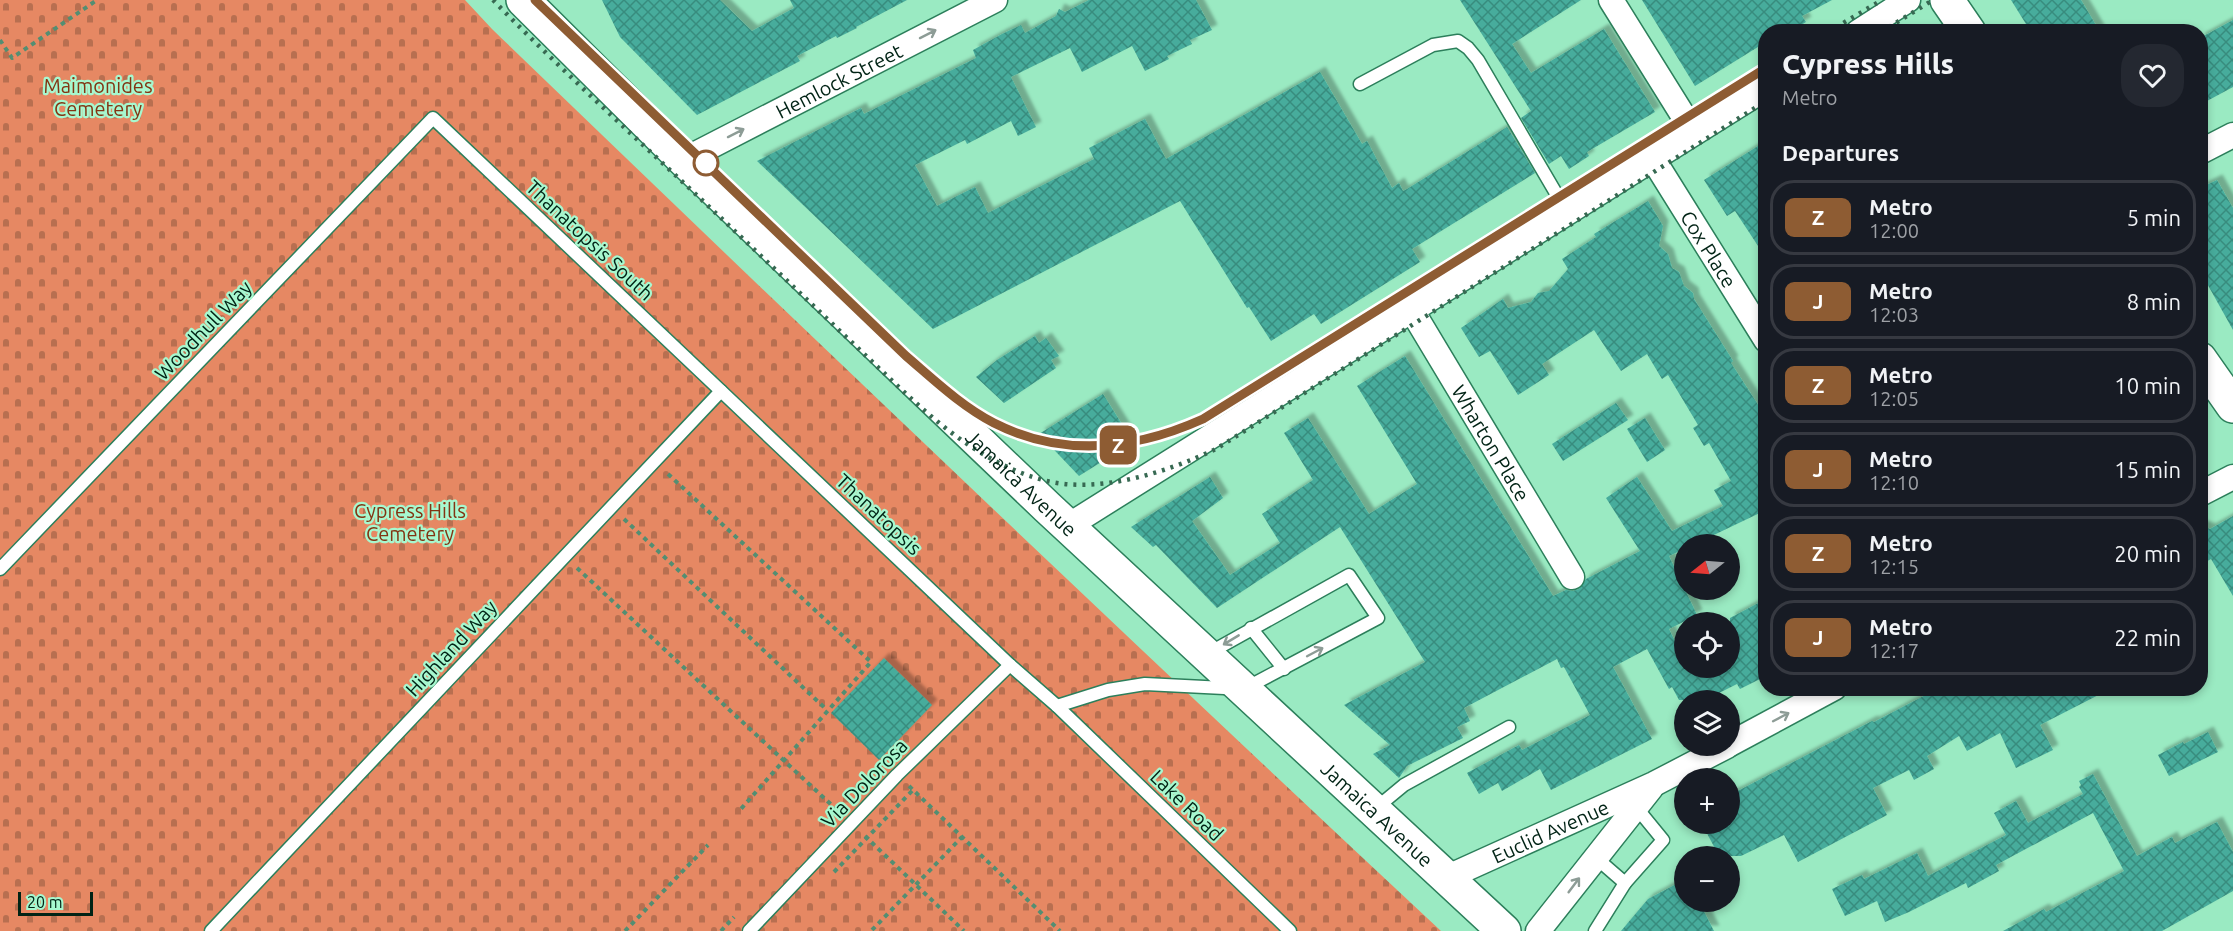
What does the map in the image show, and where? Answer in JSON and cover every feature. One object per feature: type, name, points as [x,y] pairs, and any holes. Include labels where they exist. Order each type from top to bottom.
[{"type":"main road","name":"Jamaica Avenue","points":[[523,0],[684,160],[1068,526],[1504,931]]},
{"type":"main road","points":[[1947,0],[1964,24]]},
{"type":"main road","points":[[2208,370],[2233,406]]},
{"type":"street","name":"Hemlock Street","points":[[684,160],[994,0]]},
{"type":"street","points":[[1611,0],[1694,133]]},
{"type":"street","points":[[1870,24],[1908,0]]},
{"type":"street","points":[[1068,526],[1758,93]]},
{"type":"street","points":[[2208,148],[2233,135]]},
{"type":"street","name":"Cox Place","points":[[1653,159],[1758,327]]},
{"type":"street","name":"Wharton Place","points":[[1411,309],[1572,577]]},
{"type":"street","points":[[2208,490],[2233,477]]},
{"type":"street","name":"Euclid Avenue","points":[[1740,739],[1819,696]]},
{"type":"street","name":"Euclid Avenue","points":[[1448,877],[1654,784],[1707,756]]},
{"type":"street","name":"Euclid Avenue","points":[[1538,931],[1654,784]]},
{"type":"lane","points":[[1360,84],[1432,45],[1458,41],[1468,48],[1478,60],[1567,212]]},
{"type":"lane","name":"Thanatopsis South","points":[[433,118],[721,391]]},
{"type":"lane","name":"Woodhull Way","points":[[0,569],[433,118]]},
{"type":"lane","name":"Highland Way","points":[[210,931],[721,391]]},
{"type":"lane","name":"Thanatopsis","points":[[721,391],[1010,665],[1057,706]]},
{"type":"lane","points":[[1057,706],[1108,690],[1145,684],[1244,689],[1378,618],[1349,575],[1207,654]]},
{"type":"lane","points":[[1251,628],[1284,669]]},
{"type":"lane","name":"Via Dolorosa","points":[[749,931],[897,775],[1010,665]]},
{"type":"lane","name":"Lake Road","points":[[1057,706],[1290,931]]},
{"type":"lane","points":[[1374,810],[1404,785],[1509,727]]},
{"type":"lane","points":[[1601,928],[1625,883],[1663,840],[1636,807]]},
{"type":"lane","points":[[1595,856],[1625,883]]},
{"type":"path","points":[[0,40],[12,58],[97,0]]},
{"type":"path","points":[[654,461],[871,662],[740,810]]},
{"type":"path","points":[[611,507],[827,710]]},
{"type":"path","points":[[564,556],[964,931]]},
{"type":"path","points":[[897,775],[1060,931]]},
{"type":"path","points":[[826,880],[913,790]]},
{"type":"path","points":[[872,930],[962,837]]},
{"type":"path","points":[[625,931],[708,845]]},
{"type":"green space","name":"Cypress Hills Cemetery","points":[[0,0],[465,0],[492,29],[846,369],[1441,931],[0,931]]},
{"type":"building","points":[[602,0],[720,0],[752,31],[794,8],[790,0],[907,0],[857,28],[797,56],[800,61],[697,115],[620,37]]},
{"type":"building","points":[[1089,0],[1196,0],[1212,30],[1190,40],[1192,44],[1167,56],[1169,59],[1145,71],[1132,46],[1082,72],[1070,48],[1011,77],[1036,127],[1018,136],[1011,121],[967,144],[965,140],[915,165],[937,206],[975,187],[988,213],[1094,159],[1089,148],[1145,119],[1166,159],[1320,72],[1362,144],[1367,141],[1392,188],[1399,183],[1403,191],[1407,189],[1507,127],[1535,173],[1412,249],[1420,262],[1321,324],[1314,314],[1271,341],[1249,307],[1247,308],[1180,201],[933,329],[757,161],[861,108],[864,114],[976,58],[973,50],[1002,34],[1021,25],[1025,33],[1056,16],[1059,9],[1065,12]]},
{"type":"building","points":[[1460,0],[1581,0],[1512,44],[1531,73],[1604,29],[1655,112],[1587,152],[1589,156],[1569,169],[1561,156],[1549,164],[1521,118],[1531,111]]},
{"type":"building","points":[[1642,0],[1832,0],[1802,16],[1806,22],[1803,24],[1758,24],[1758,47],[1695,86]]},
{"type":"building","points":[[2011,0],[2081,0],[2095,24],[2026,24]]},
{"type":"building","points":[[2233,20],[2233,87],[2208,100],[2208,34]]},
{"type":"building","points":[[1758,146],[1758,246],[1735,211],[1727,216],[1704,180]]},
{"type":"building","points":[[2217,180],[2233,208],[2233,330],[2208,285],[2208,184]]},
{"type":"building","points":[[1648,201],[1663,226],[1659,246],[1668,254],[1672,268],[1679,272],[1684,286],[1693,293],[1694,299],[1733,361],[1731,363],[1758,405],[1758,514],[1716,534],[1674,534],[1674,554],[1669,556],[1674,567],[1674,600],[1690,600],[1696,612],[1674,612],[1674,626],[1669,629],[1674,639],[1674,678],[1740,678],[1740,613],[1758,603],[1758,680],[1740,689],[1737,684],[1725,690],[1674,691],[1672,687],[1669,689],[1647,649],[1613,667],[1652,739],[1551,790],[1540,769],[1502,791],[1498,783],[1479,794],[1467,773],[1519,745],[1522,750],[1590,715],[1564,667],[1561,668],[1557,659],[1464,708],[1470,721],[1457,727],[1463,738],[1407,766],[1399,778],[1373,754],[1390,745],[1344,705],[1425,662],[1340,527],[1217,608],[1156,545],[1153,547],[1131,527],[1210,477],[1223,498],[1192,521],[1230,575],[1280,543],[1262,514],[1313,480],[1284,433],[1308,418],[1369,514],[1417,484],[1357,386],[1405,356],[1553,596],[1566,590],[1579,589],[1586,579],[1640,551],[1606,498],[1637,477],[1672,531],[1723,506],[1714,490],[1731,481],[1709,443],[1704,446],[1693,428],[1698,425],[1668,375],[1662,379],[1647,354],[1621,371],[1594,330],[1542,364],[1549,375],[1518,395],[1490,351],[1479,357],[1461,328],[1503,299],[1508,308],[1531,302],[1538,293],[1549,291],[1568,269],[1562,259],[1596,237],[1594,234]]},
{"type":"building","points":[[1035,336],[1039,343],[1046,338],[1059,356],[1051,360],[1056,368],[1004,403],[976,377],[997,360]]},
{"type":"building","points":[[1103,394],[1133,442],[1079,476],[1039,434]]},
{"type":"building","points":[[1616,403],[1628,420],[1563,461],[1552,444]]},
{"type":"building","points":[[1645,418],[1665,450],[1647,462],[1627,429]]},
{"type":"building","points":[[2233,516],[2233,596],[2211,559],[2208,561],[2208,528]]},
{"type":"building","points":[[884,658],[932,705],[879,760],[831,713]]},
{"type":"building","points":[[1924,696],[2096,696],[2040,725],[2053,750],[2016,768],[2000,733],[1967,751],[1959,736],[1927,756],[1934,769],[1914,780],[1909,770],[1873,788],[1887,815],[1798,862],[1784,835],[1741,856],[1740,846],[1714,846],[1707,834],[1740,834],[1740,790]]},
{"type":"building","points":[[2208,732],[2218,752],[2169,776],[2158,755]]},
{"type":"building","points":[[2093,774],[2137,856],[2172,837],[2175,843],[2217,822],[2233,852],[2233,891],[2162,931],[2003,931],[2044,909],[2046,912],[2124,871],[2093,813],[1996,865],[1999,871],[1968,888],[1966,883],[1885,922],[1877,901],[1845,916],[1832,889],[1862,875],[1864,879],[1917,853],[1928,876],[2006,835],[1994,813],[2016,801],[2028,823],[2083,794],[2079,781]]},
{"type":"building","points":[[1674,885],[1674,912],[1704,912],[1714,931],[1621,931],[1648,899]]},
{"type":"railway","points":[[493,0],[923,410],[967,444],[991,459],[1016,471],[1064,484],[1086,485],[1132,479],[1176,466],[1216,449],[1758,106]]},
{"type":"railway","points":[[535,0],[906,356],[948,392],[970,409],[1011,431],[1066,445],[1124,445],[1158,437],[1203,419],[1758,73]]},
{"type":"railway","points":[[1842,24],[1882,0]]},
{"type":"railway","points":[[1894,24],[1933,0]]},
{"type":"metro line","name":"Z","points":[[535,0],[906,356],[961,402],[994,423],[1023,434],[1052,442],[1083,445],[1107,446],[1140,442],[1174,432],[1203,419],[1758,73]]},
{"type":"park label","name":"Maimonides Cemetery","points":[[98,96]]}]
